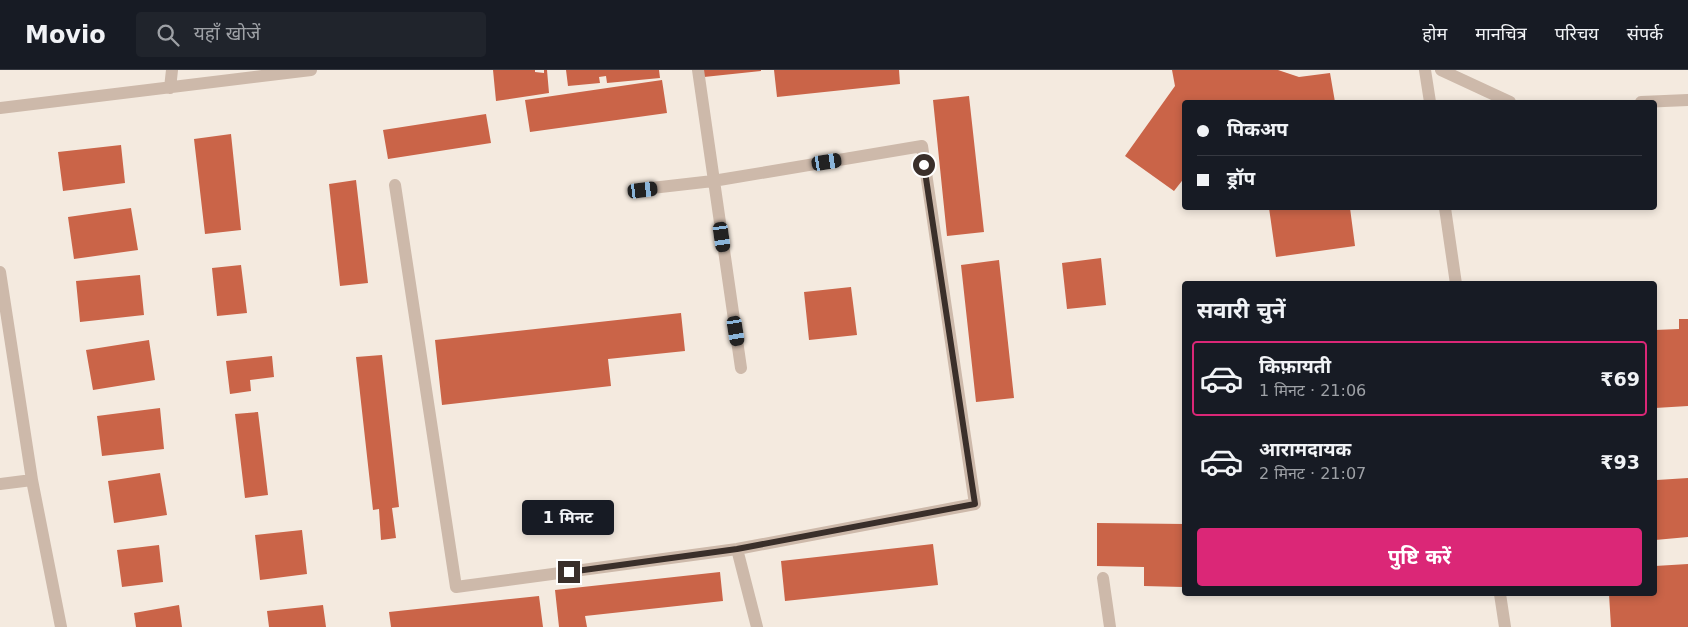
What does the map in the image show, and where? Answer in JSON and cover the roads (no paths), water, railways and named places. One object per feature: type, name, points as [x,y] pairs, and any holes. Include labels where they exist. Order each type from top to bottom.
[{"type":"street","points":[[170,88],[172,70]]},
{"type":"street","points":[[0,108],[311,70]]},
{"type":"street","points":[[698,70],[741,368]]},
{"type":"street","points":[[1425,70],[1430,100]]},
{"type":"street","points":[[1441,70],[1506,100]]},
{"type":"street","points":[[1657,101],[1688,100]]},
{"type":"street","points":[[395,184],[456,587],[737,549],[975,504],[922,146],[713,181],[643,190]]},
{"type":"street","points":[[1445,210],[1456,281]]},
{"type":"street","points":[[0,272],[32,480],[61,627]]},
{"type":"street","points":[[0,484],[32,480]]},
{"type":"street","points":[[737,549],[757,627]]},
{"type":"street","points":[[1102,578],[1110,627]]},
{"type":"street","points":[[1500,596],[1505,627]]}]
